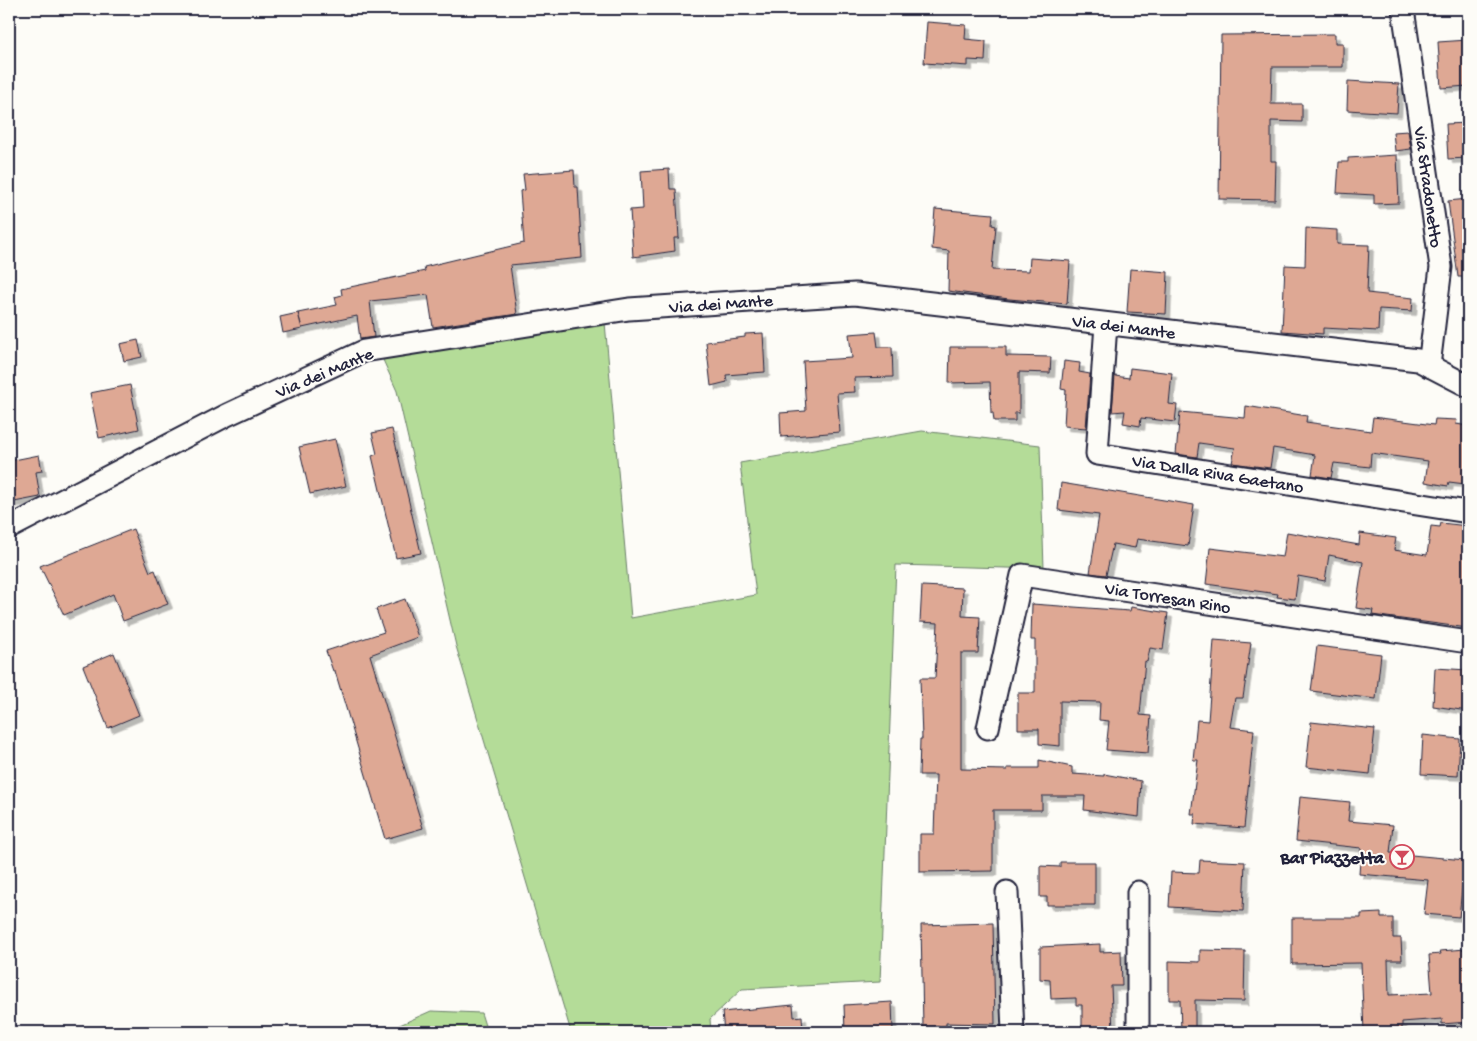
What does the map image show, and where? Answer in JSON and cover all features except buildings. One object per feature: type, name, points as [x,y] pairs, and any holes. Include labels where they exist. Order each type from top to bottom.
[{"type":"street","name":"Via Stradonetto","points":[[1403,9],[1441,267],[1429,366]]},
{"type":"street","name":"Via dei Mante","points":[[9,528],[227,415],[364,351],[629,309],[855,294],[1418,360],[1468,386]]},
{"type":"street","name":"Via Dalla Riva Gaetano","points":[[1106,324],[1097,454],[1468,512]]},
{"type":"street","name":"Via Torresan Rino","points":[[988,728],[1022,575],[1468,642]]},
{"type":"street","points":[[1007,892],[1013,1032]]},
{"type":"street","points":[[1138,892],[1138,1032]]},
{"type":"green space","points":[[604,311],[631,618],[756,595],[740,463],[922,431],[1040,445],[1044,569],[896,565],[880,982],[742,989],[710,1019],[711,1032],[571,1032],[456,646],[397,391],[379,351]]},
{"type":"green space","points":[[431,1011],[481,1013],[487,1032],[384,1032]]},
{"type":"place","name":"Bar Piazzetta","points":[[1402,857]]}]
